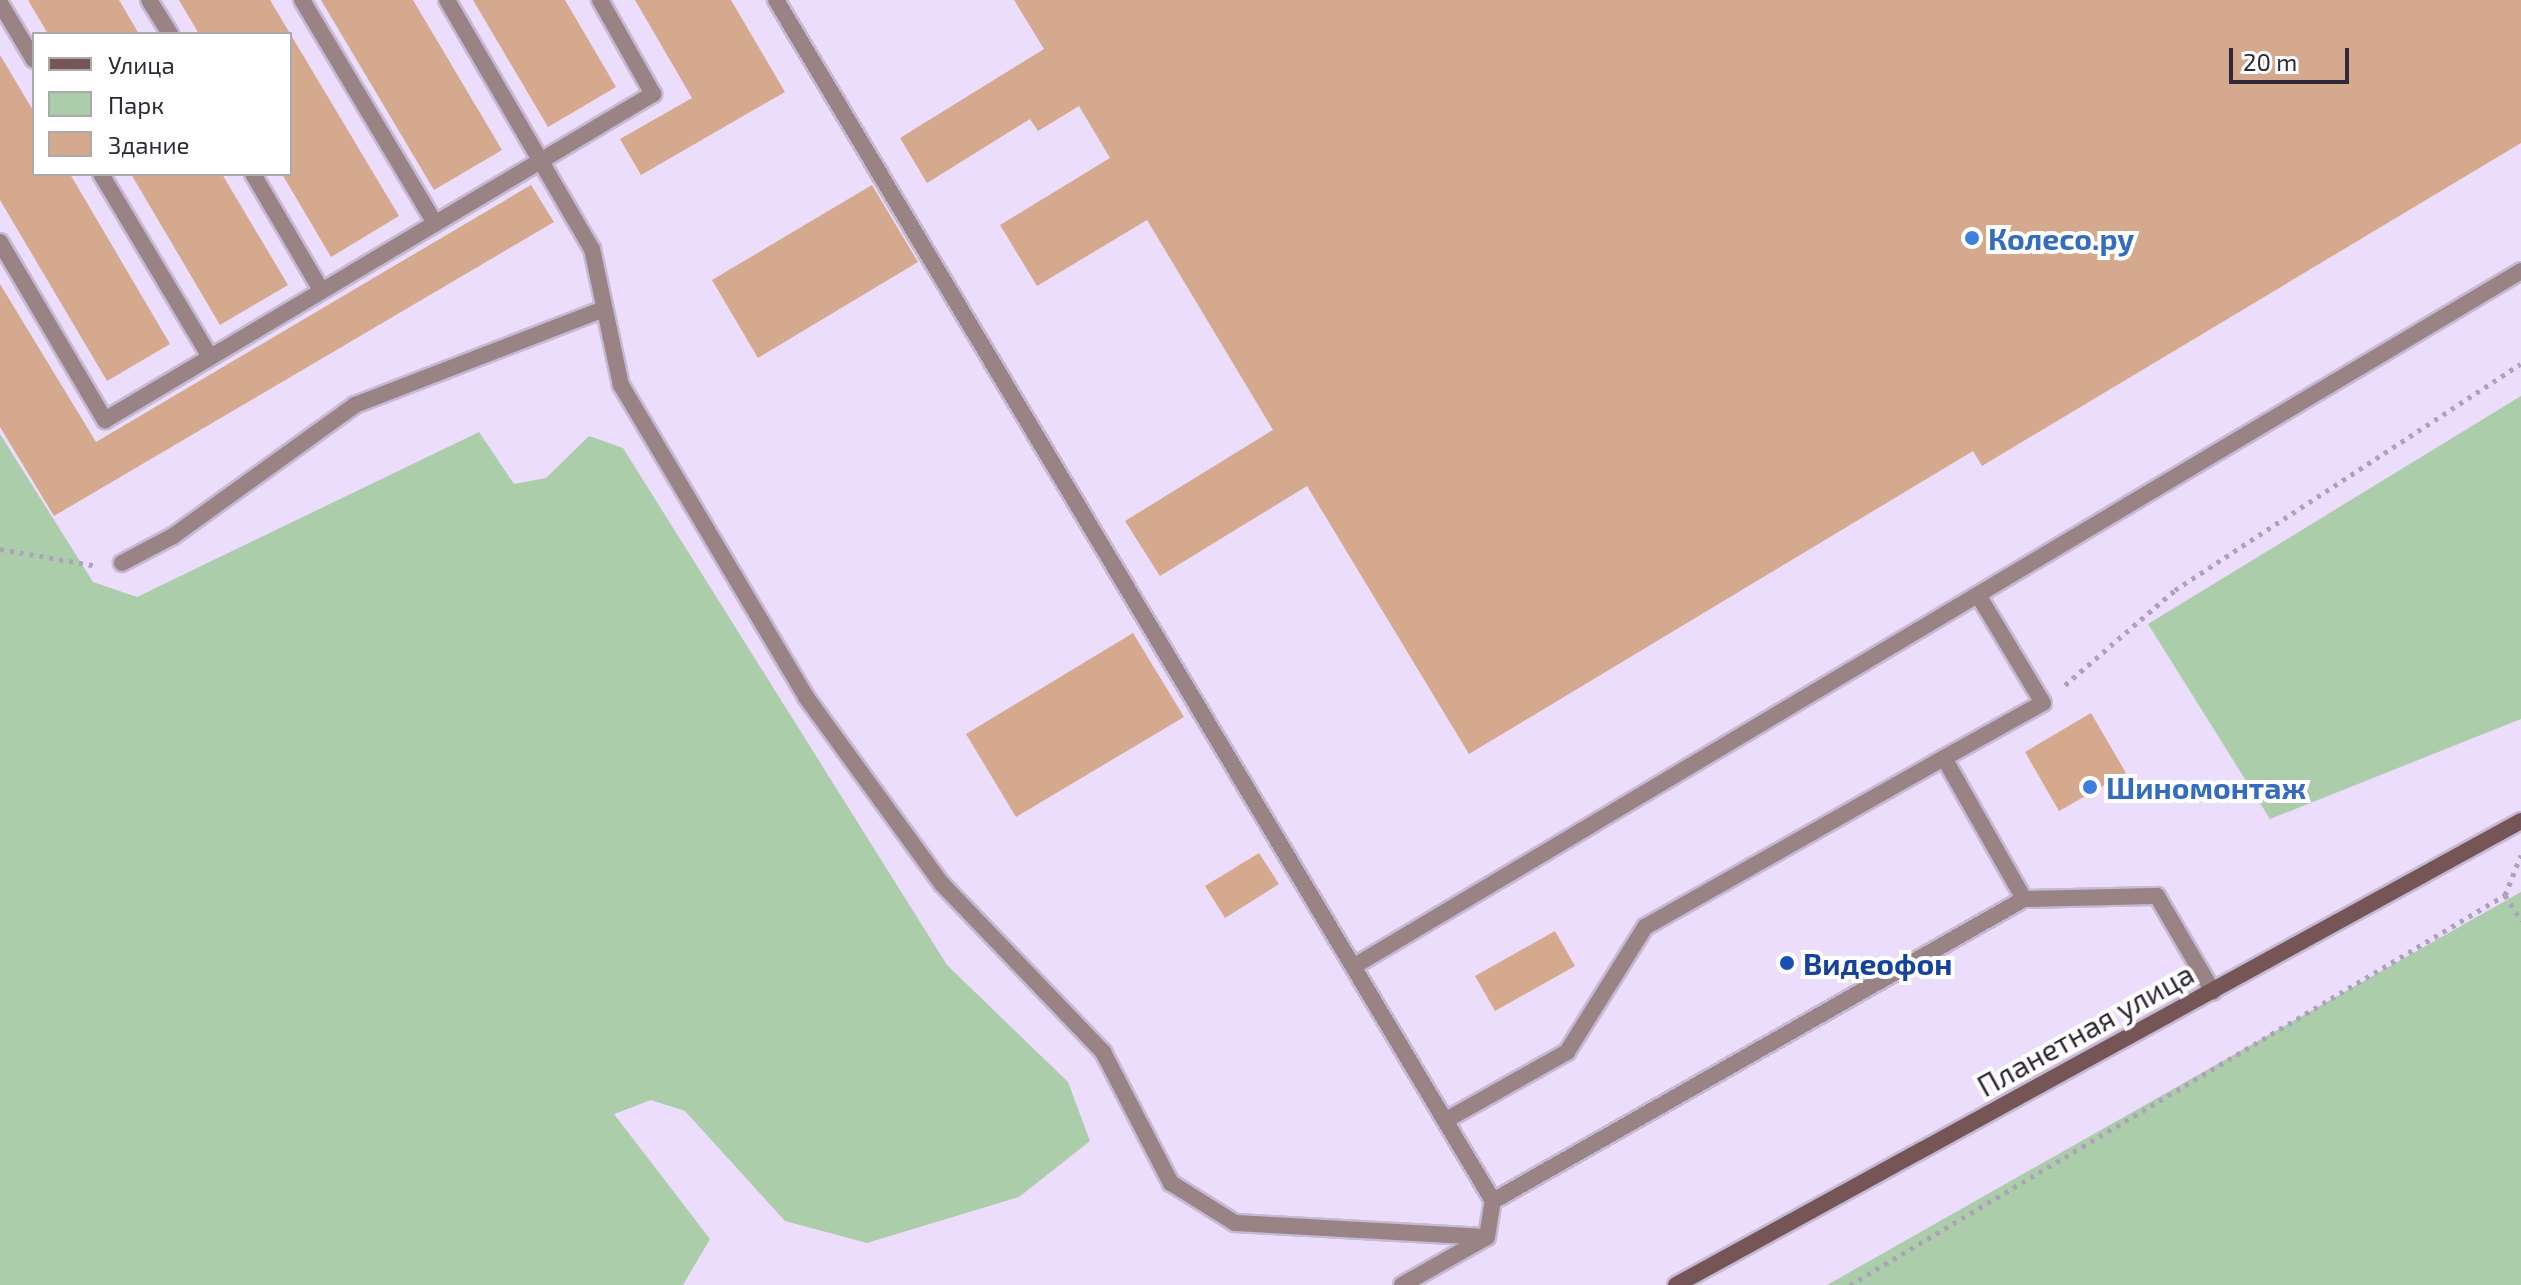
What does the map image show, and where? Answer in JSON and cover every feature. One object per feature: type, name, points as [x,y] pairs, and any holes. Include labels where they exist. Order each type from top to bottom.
[{"type":"main road","name":"Планетная улица","points":[[1676,1285],[2521,821]]},
{"type":"lane","points":[[149,0],[169,32]]},
{"type":"lane","points":[[302,0],[435,223]]},
{"type":"lane","points":[[447,0],[592,249],[621,385],[806,697],[942,884],[1103,1052],[1171,1183],[1235,1223],[1487,1237]]},
{"type":"lane","points":[[0,242],[105,420],[653,94],[600,0]]},
{"type":"lane","points":[[776,0],[1356,965],[1493,1201],[1487,1237]]},
{"type":"lane","points":[[0,3],[32,57]]},
{"type":"lane","points":[[102,176],[210,357]]},
{"type":"lane","points":[[254,176],[321,290]]},
{"type":"lane","points":[[1356,965],[2521,271]]},
{"type":"lane","points":[[122,563],[173,536],[355,405],[604,309]]},
{"type":"lane","points":[[1446,1120],[1567,1052],[1645,927],[2043,703],[1978,595]]},
{"type":"lane","points":[[1944,758],[2024,899]]},
{"type":"lane","points":[[1493,1201],[2024,899],[2157,896],[2213,992]]},
{"type":"lane","points":[[1402,1285],[1487,1237]]},
{"type":"path","points":[[2043,703],[2175,590],[2521,364]]},
{"type":"path","points":[[0,549],[94,567],[122,563]]},
{"type":"path","points":[[1850,1285],[2505,895],[2521,855]]},
{"type":"path","points":[[2505,895],[2521,921]]},
{"type":"green space","points":[[2521,396],[2521,719],[2270,819],[2148,624]]},
{"type":"green space","points":[[479,432],[514,484],[546,478],[589,436],[623,448],[947,965],[1068,1082],[1090,1141],[1019,1197],[867,1243],[785,1221],[685,1111],[651,1100],[614,1114],[710,1239],[683,1285],[0,1285],[0,434],[93,582],[137,597]]},
{"type":"green space","points":[[2521,892],[2521,1285],[1827,1285]]},
{"type":"building","points":[[28,0],[119,0],[138,32],[47,32]]},
{"type":"building","points":[[179,0],[270,0],[289,32],[198,32]]},
{"type":"building","points":[[321,0],[413,0],[502,150],[434,190]]},
{"type":"building","points":[[473,0],[565,0],[616,87],[548,127]]},
{"type":"building","points":[[635,0],[731,0],[785,92],[641,175],[620,139],[692,98]]},
{"type":"building","points":[[1014,0],[2521,0],[2521,143],[1982,466],[1973,451],[1469,754],[1307,486],[1160,576],[1125,521],[1273,430],[1147,220],[1037,286],[1000,225],[1110,158],[1079,106],[1038,131],[1030,119],[927,183],[900,138],[1044,49]]},
{"type":"building","points":[[292,37],[399,216],[331,257],[283,176],[292,176]]},
{"type":"building","points":[[0,55],[32,109],[32,176],[71,176],[170,344],[107,381],[0,200]]},
{"type":"building","points":[[132,176],[223,176],[288,285],[220,325]]},
{"type":"building","points":[[531,185],[554,222],[54,516],[0,427],[0,284],[96,442]]},
{"type":"building","points":[[872,185],[918,262],[758,358],[712,280]]},
{"type":"building","points":[[1133,633],[1184,717],[1016,817],[966,734]]},
{"type":"building","points":[[2091,713],[2126,773],[2059,811],[2025,752]]},
{"type":"building","points":[[1259,853],[1279,884],[1225,918],[1205,886]]},
{"type":"building","points":[[1555,931],[1575,966],[1495,1011],[1475,976]]},
{"type":"place","name":"Колесо.ру","points":[[1972,238]]},
{"type":"place","name":"Шиномонтаж","points":[[2090,787]]},
{"type":"place","name":"Видеофон","points":[[1787,963]]}]
